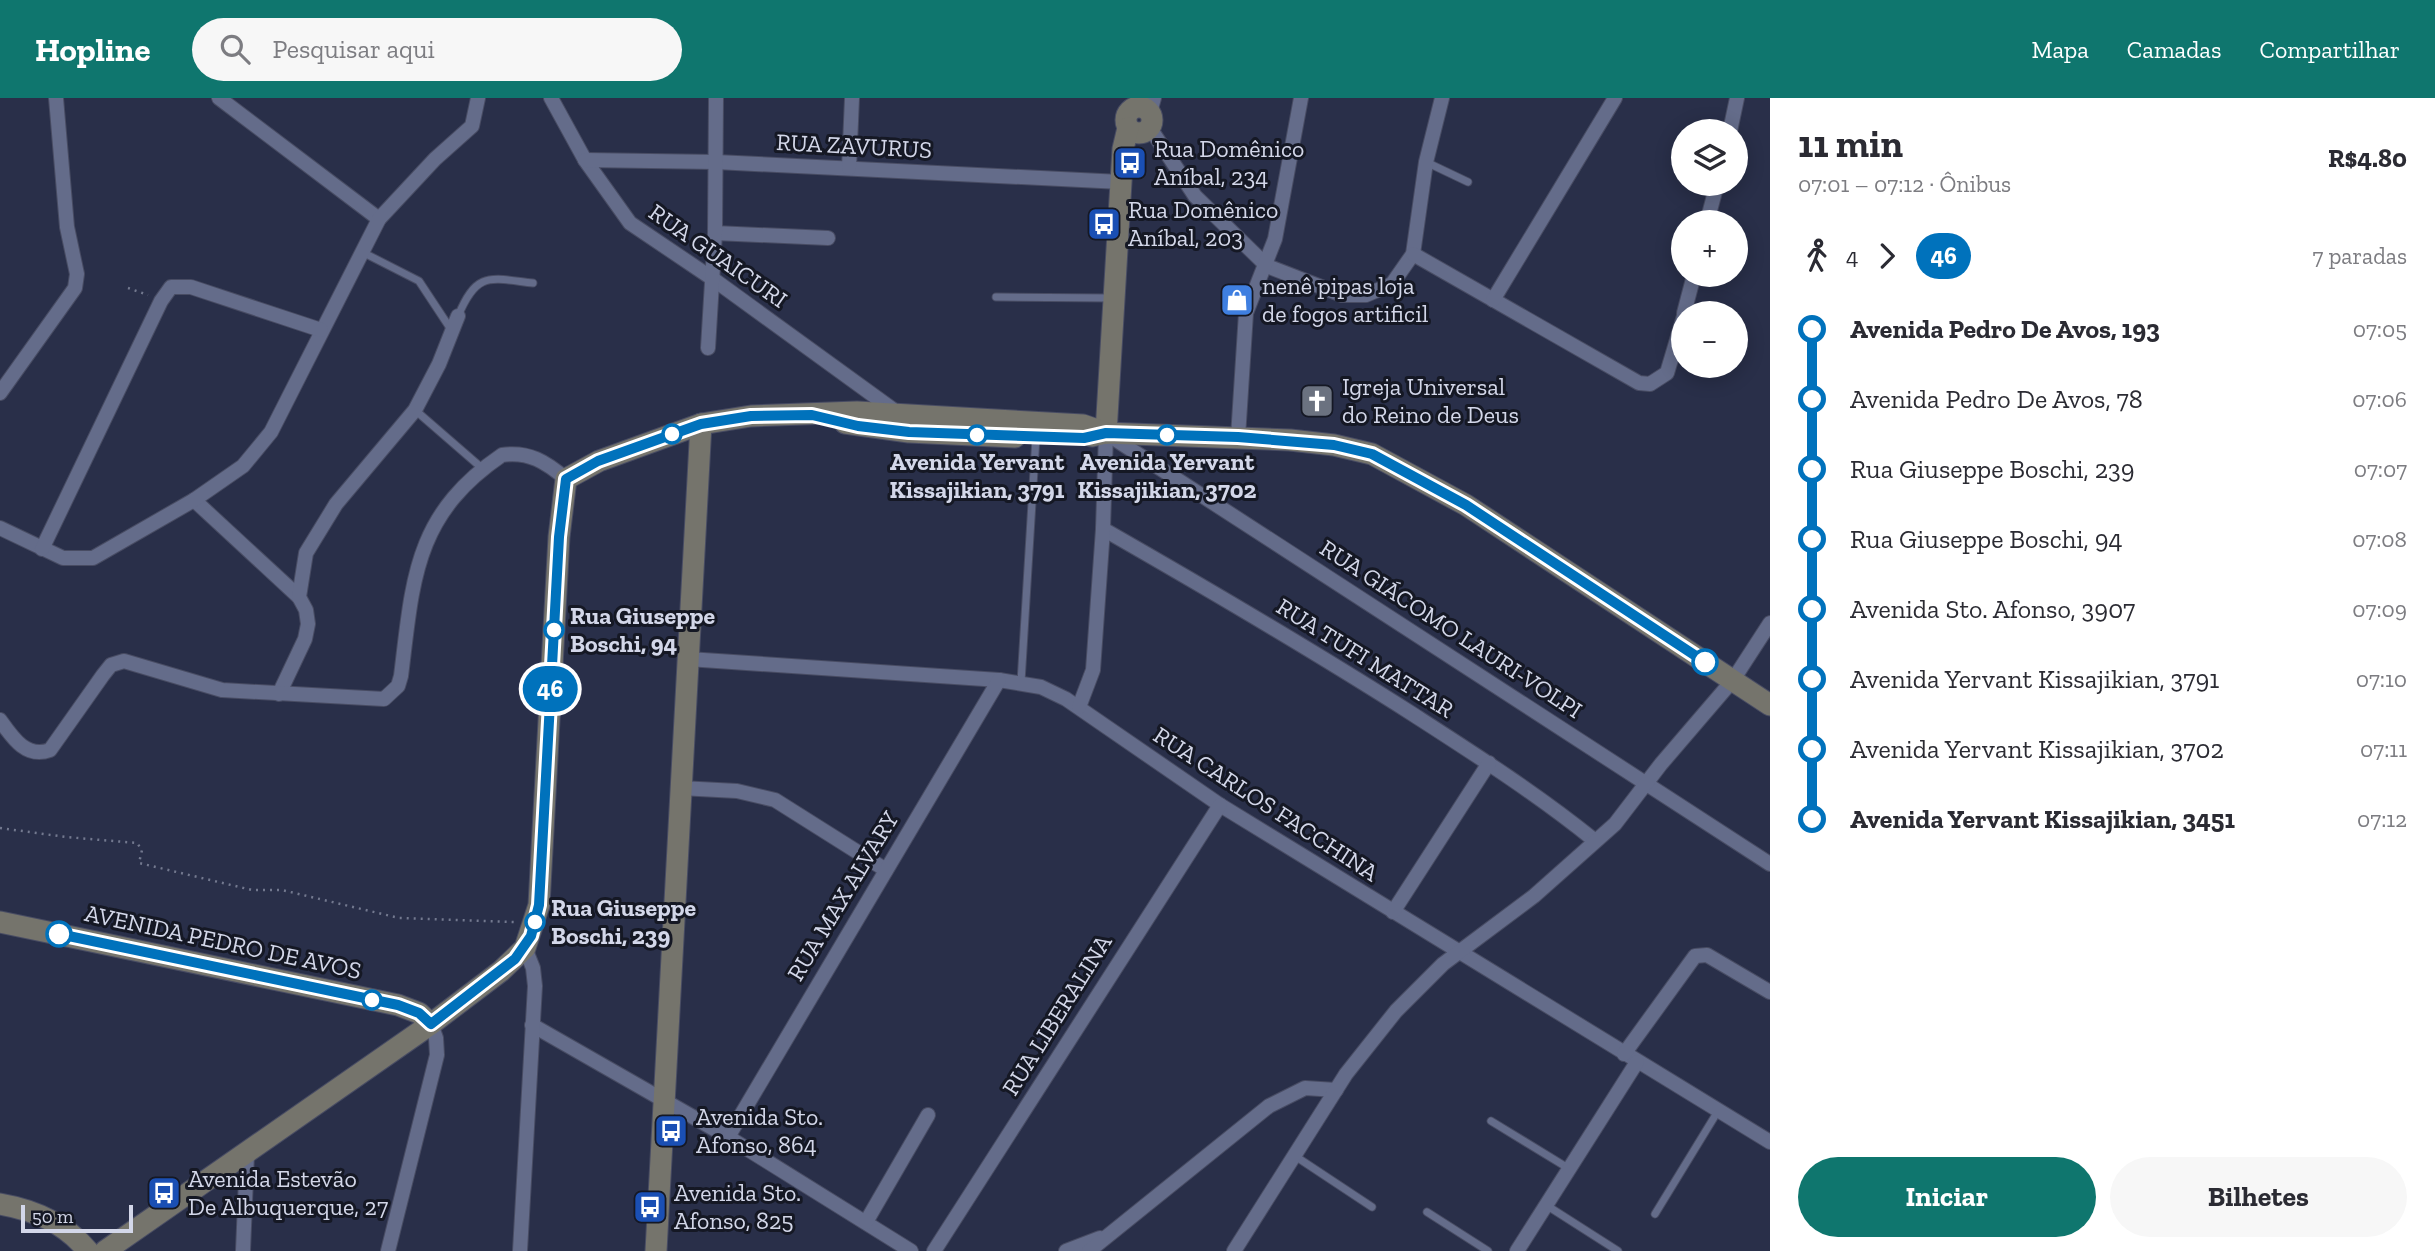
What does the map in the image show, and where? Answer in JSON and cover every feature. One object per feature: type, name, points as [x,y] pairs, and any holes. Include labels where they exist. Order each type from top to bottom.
[{"type":"main road","points":[[1106,433],[1121,182],[1139,112]]},
{"type":"main road","points":[[105,1251],[431,1024],[501,971],[525,948],[535,922],[540,892],[559,537],[566,479],[598,461],[701,424],[751,416],[812,415],[1035,437],[1084,438],[1106,433],[1238,437],[1334,445],[1372,454],[1405,469],[1469,507],[1770,705]]},
{"type":"main road","points":[[904,423],[1083,425],[1106,433]]},
{"type":"main road","points":[[656,1251],[701,424]]},
{"type":"main road","name":"AVENIDA PEDRO DE AVOS","points":[[0,922],[398,1005],[419,1013],[431,1024]]},
{"type":"main road","points":[[0,1203],[42,1215],[62,1226],[88,1251]]},
{"type":"street","points":[[0,393],[75,288],[77,274],[67,227],[56,98]]},
{"type":"street","points":[[219,98],[379,219]]},
{"type":"street","points":[[0,528],[42,549],[75,560],[93,558],[194,500],[243,466],[271,432],[379,219],[435,159],[472,126],[478,98]]},
{"type":"street","name":"RUA GUAICURI","points":[[551,98],[585,160],[630,223],[713,279],[904,423]]},
{"type":"street","points":[[708,348],[715,233],[716,98]]},
{"type":"street","points":[[849,168],[852,98]]},
{"type":"street","points":[[1238,437],[1246,313],[1275,239],[1301,98]]},
{"type":"street","points":[[1139,112],[1195,196],[1266,266],[1342,295],[1366,295],[1392,284],[1413,254],[1426,162],[1442,98]]},
{"type":"street","points":[[1493,300],[1615,98]]},
{"type":"street","points":[[1733,119],[1737,98]]},
{"type":"street","name":"RUA ZAVURUS","points":[[585,160],[716,162],[1121,182]]},
{"type":"street","points":[[715,233],[828,238]]},
{"type":"street","points":[[1413,254],[1620,374],[1650,384],[1667,373],[1671,359]]},
{"type":"street","points":[[42,549],[161,301],[171,287],[179,285],[321,330]]},
{"type":"street","points":[[299,597],[306,553],[317,533],[336,504],[415,410],[439,364],[457,316]]},
{"type":"street","points":[[1079,708],[1093,670],[1103,529],[1106,433]]},
{"type":"street","name":"RUA GIÁCOMO LAURI-VOLPI","points":[[1106,433],[1770,864]]},
{"type":"street","points":[[0,720],[23,748],[33,752],[50,750],[111,665],[124,661],[222,690],[373,701],[391,695],[401,676],[418,561],[428,535],[444,509],[502,454],[514,453],[540,459],[566,479]]},
{"type":"street","points":[[194,500],[299,597],[306,610],[308,624],[305,639],[279,694]]},
{"type":"street","name":"RUA TUFI MATTAR","points":[[1103,529],[1264,621],[1489,763],[1594,840]]},
{"type":"street","points":[[1234,1251],[1336,1090],[1396,1011],[1425,980],[1534,896],[1625,813],[1733,680],[1770,623]]},
{"type":"street","name":"RUA CARLOS FACCHINA","points":[[688,659],[999,680],[1041,687],[1079,708],[1220,804],[1393,912],[1461,951],[1770,1142]]},
{"type":"street","name":"RUA MAX ALVARY","points":[[728,1137],[999,680]]},
{"type":"street","points":[[1393,912],[1489,763]]},
{"type":"street","points":[[680,788],[737,792],[775,800],[886,870]]},
{"type":"street","name":"RUA LIBERALINA","points":[[934,1251],[1220,804]]},
{"type":"street","points":[[520,1251],[534,986],[533,968],[525,948]]},
{"type":"street","points":[[1517,1251],[1691,959],[1707,955],[1770,992]]},
{"type":"street","points":[[388,1251],[437,1055],[436,1038],[431,1024]]},
{"type":"street","points":[[532,1025],[728,1137],[911,1251]]},
{"type":"street","points":[[1089,1251],[1269,1106],[1305,1088],[1336,1090]]},
{"type":"street","points":[[866,1222],[928,1115]]},
{"type":"street","points":[[243,1251],[247,1154]]},
{"type":"street","points":[[1066,1251],[1102,1238]]},
{"type":"lane","points":[[1426,162],[1468,182]]},
{"type":"lane","points":[[361,252],[419,281],[452,331]]},
{"type":"lane","points":[[457,316],[468,291],[486,281],[533,283]]},
{"type":"lane","points":[[996,297],[1112,298]]},
{"type":"lane","points":[[415,410],[483,470]]},
{"type":"lane","points":[[1021,682],[1035,437]]},
{"type":"lane","points":[[1655,1214],[1718,1110]]},
{"type":"lane","points":[[1491,1121],[1568,1168]]},
{"type":"lane","points":[[1294,1155],[1372,1206]]},
{"type":"lane","points":[[1546,1205],[1618,1251]]},
{"type":"lane","points":[[1427,1212],[1488,1251]]},
{"type":"path","points":[[128,288],[161,301]]},
{"type":"path","points":[[0,828],[137,843],[142,849],[139,863],[252,890],[282,890],[399,918],[535,922]]},
{"type":"bus line","name":"46","points":[[59,934],[398,1005],[419,1013],[431,1024],[501,971],[525,948],[539,905],[559,537],[566,479],[598,461],[701,424],[751,416],[812,415],[858,426],[909,432],[1084,438],[1106,433],[1238,437],[1334,445],[1372,454],[1405,469],[1469,507],[1705,662]]},
{"type":"place","name":"Rua Domênico Aníbal, 234","points":[[1130,163]]},
{"type":"place","name":"Rua Domênico Aníbal, 203","points":[[1104,224]]},
{"type":"place","name":"nenê pipas loja de fogos artificil","points":[[1237,300]]},
{"type":"place","name":"Igreja Universal do Reino de Deus","points":[[1317,401]]},
{"type":"place","name":"Avenida Yervant Kissajikian, 3791","points":[[977,435]]},
{"type":"place","name":"Avenida Yervant Kissajikian, 3702","points":[[1167,435]]},
{"type":"place","name":"Rua Giuseppe Boschi, 94","points":[[554,630]]},
{"type":"place","name":"Rua Giuseppe Boschi, 239","points":[[535,922]]},
{"type":"place","name":"Avenida Sto. Afonso, 864","points":[[671,1131]]},
{"type":"place","name":"Avenida Estevão De Albuquerque, 27","points":[[164,1193]]},
{"type":"place","name":"Avenida Sto. Afonso, 825","points":[[650,1207]]}]
